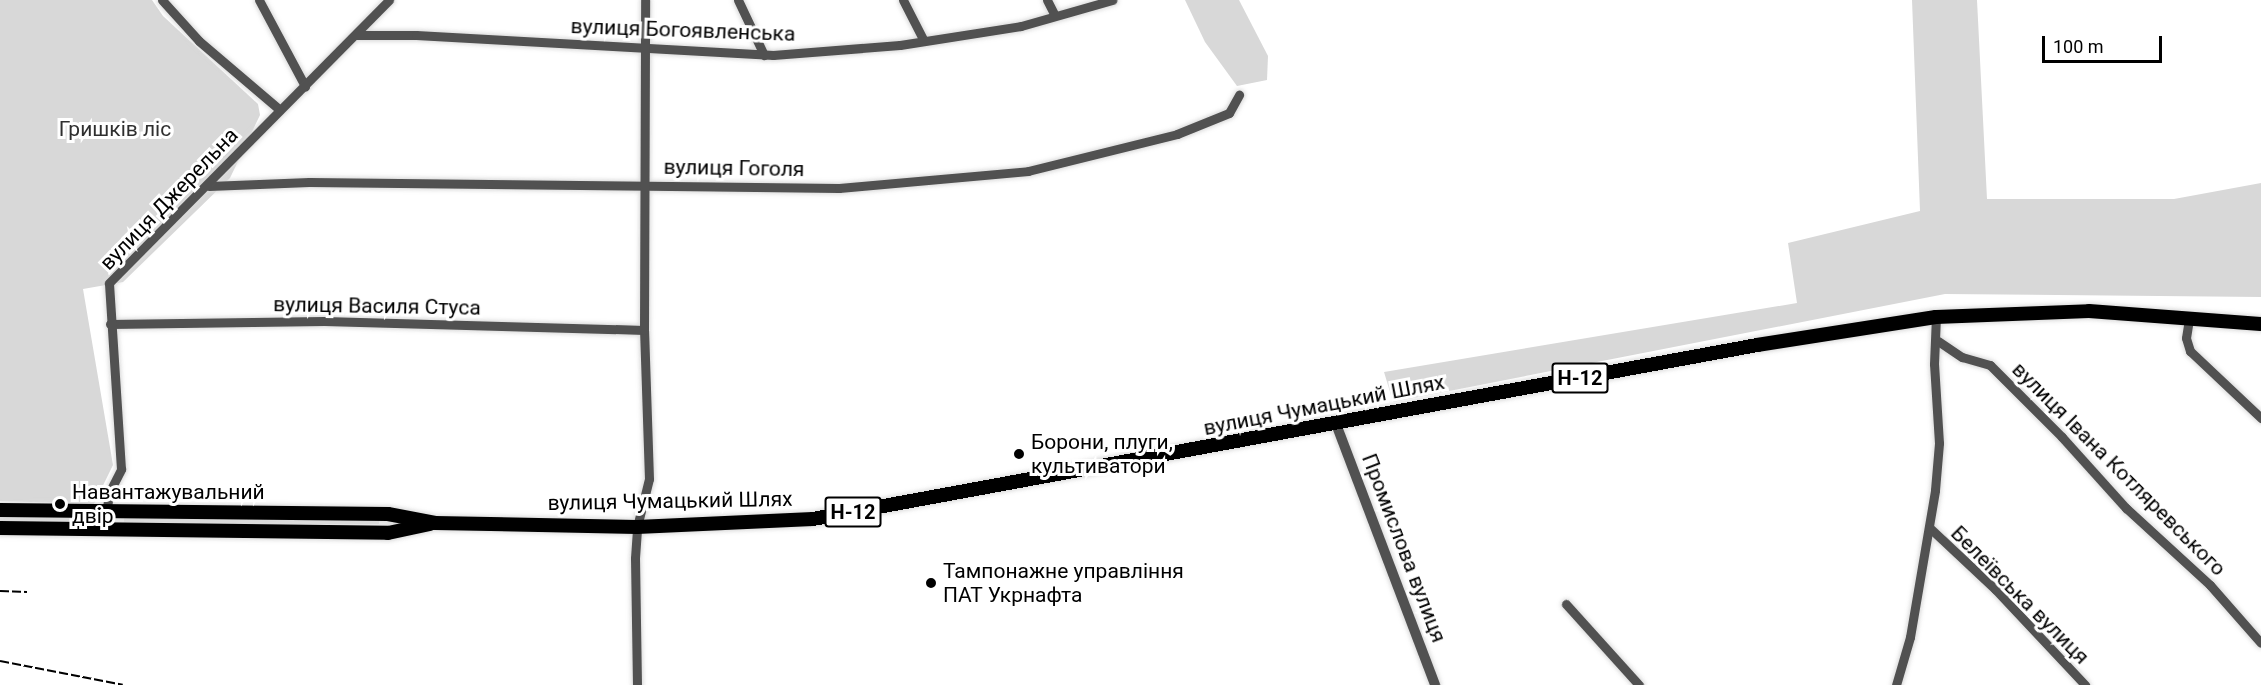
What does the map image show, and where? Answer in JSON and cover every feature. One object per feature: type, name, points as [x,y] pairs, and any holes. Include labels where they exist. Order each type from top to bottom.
[{"type":"main road","name":"вулиця Чумацький Шлях","points":[[0,510],[388,514],[435,523],[637,526],[813,519],[1896,322],[1936,317],[2089,311],[2261,324]]},
{"type":"main road","name":"вулиця Чумацький Шлях","points":[[0,528],[388,533],[435,523]]},
{"type":"street","points":[[162,0],[198,40],[280,111]]},
{"type":"street","points":[[259,0],[304,86]]},
{"type":"street","name":"вулиця Джерельна","points":[[106,511],[121,469],[109,283],[209,186],[389,0]]},
{"type":"street","points":[[637,685],[637,526],[649,479],[644,330],[645,0]]},
{"type":"street","points":[[738,0],[764,55]]},
{"type":"street","points":[[903,0],[924,40]]},
{"type":"street","points":[[1047,0],[1054,14]]},
{"type":"street","name":"вулиця Богоявленська","points":[[356,35],[416,35],[764,55],[924,40],[1021,26],[1054,14],[1112,0]]},
{"type":"street","name":"вулиця Гоголя","points":[[209,186],[309,182],[839,188],[1028,171],[1177,134],[1229,113],[1239,95]]},
{"type":"street","points":[[1896,685],[1910,637],[1931,529],[1939,443],[1934,364],[1938,341],[1936,317]]},
{"type":"street","points":[[2189,319],[2186,338],[2190,351],[2261,418]]},
{"type":"street","name":"вулиця Василя Стуса","points":[[110,324],[324,321],[644,330]]},
{"type":"street","name":"вулиця Івана Котляревського","points":[[1938,341],[1962,357],[1990,365],[2062,437],[2126,508],[2210,585],[2261,643]]},
{"type":"street","name":"Промислова вулиця","points":[[1336,424],[1435,685]]},
{"type":"street","points":[[104,529],[106,511]]},
{"type":"street","name":"Белеївська вулиця","points":[[1931,529],[1995,589],[2085,685]]},
{"type":"street","points":[[1566,604],[1639,685]]},
{"type":"green space","name":"Гришків ліс","points":[[0,0],[152,0],[163,16],[258,104],[260,115],[230,178],[123,282],[83,289],[113,465],[94,504],[0,501]]},
{"type":"green space","points":[[1185,0],[1239,0],[1268,56],[1267,80],[1237,86],[1205,42]]},
{"type":"green space","points":[[1912,0],[1977,0],[1987,199],[2174,199],[2261,183],[2261,297],[1945,294],[1393,402],[1384,372],[1797,303],[1788,243],[1920,211]]},
{"type":"green space","points":[[0,515],[98,517],[98,524],[0,522]]},
{"type":"green space","points":[[124,517],[379,517],[379,524],[124,524]]},
{"type":"railway","points":[[0,591],[27,592]]},
{"type":"railway","points":[[0,661],[123,685]]},
{"type":"place","name":"Борони, плуги, культиватори","points":[[1019,454]]},
{"type":"place","name":"Навантажувальний двір","points":[[60,504]]},
{"type":"place","name":"Тампонажне управління ПАТ Укрнафта","points":[[931,583]]}]
